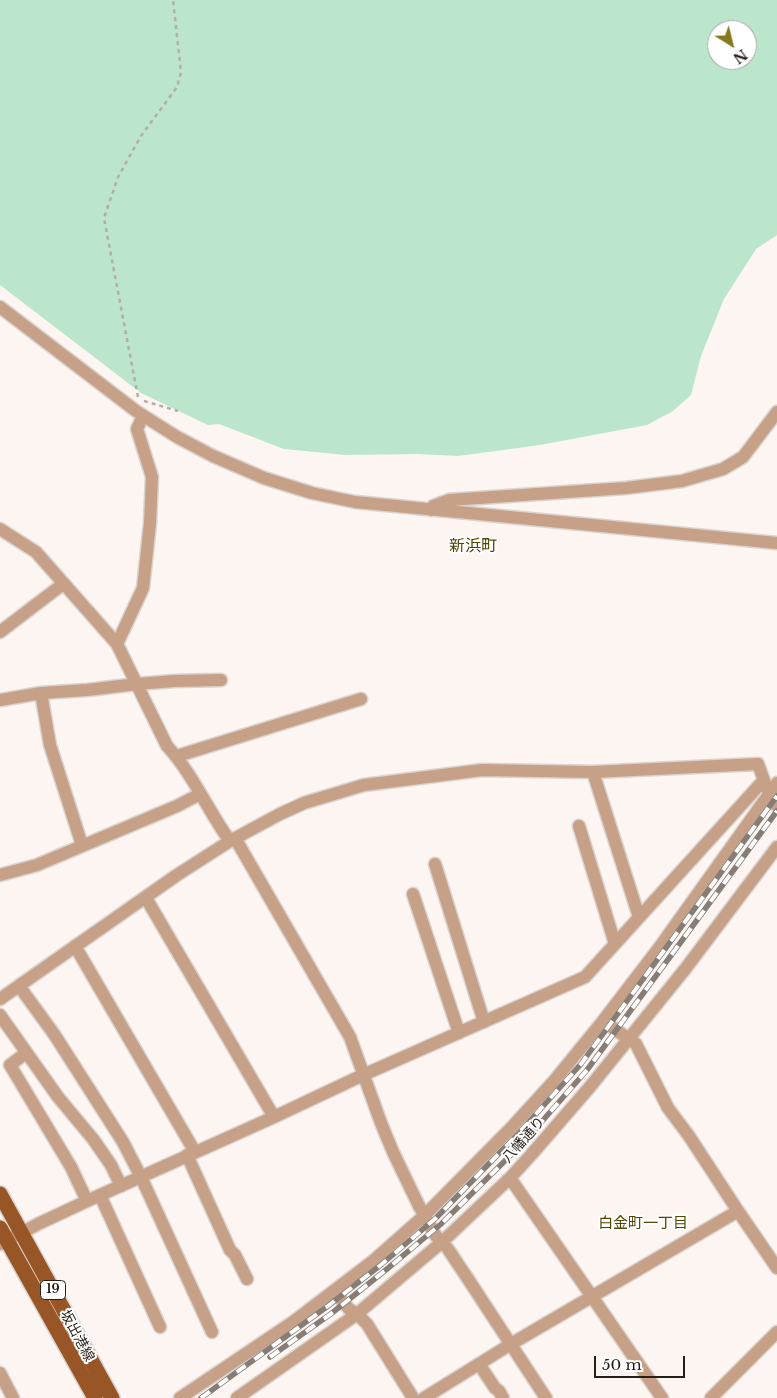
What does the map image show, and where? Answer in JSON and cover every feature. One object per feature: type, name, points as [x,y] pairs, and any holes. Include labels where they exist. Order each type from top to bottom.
[{"type":"main road","name":"坂出港線","points":[[0,1194],[30,1248],[97,1395]]},
{"type":"main road","name":"坂出港線","points":[[2,1237],[97,1395]]},
{"type":"street","points":[[0,307],[143,416],[177,437],[213,456],[264,478],[312,493],[355,502],[777,543]]},
{"type":"street","points":[[431,510],[433,506],[449,500],[626,488],[682,481],[723,468],[743,457],[777,412]]},
{"type":"street","points":[[117,644],[143,588],[150,523],[152,477],[137,429],[143,416]]},
{"type":"street","points":[[0,528],[36,552],[117,644],[167,746],[177,756],[218,825],[232,840],[346,1031],[393,1152],[436,1236],[470,1282],[546,1398]]},
{"type":"street","points":[[0,632],[63,584]]},
{"type":"street","points":[[0,700],[41,693],[137,684],[221,680]]},
{"type":"street","points":[[41,693],[50,745],[82,846]]},
{"type":"street","points":[[177,756],[361,699]]},
{"type":"street","points":[[0,999],[74,946],[232,840],[304,803],[364,785],[482,770],[593,772],[758,764],[763,781],[777,806]]},
{"type":"street","points":[[593,772],[640,917]]},
{"type":"street","points":[[2,1237],[21,1233],[191,1153],[585,977],[763,781]]},
{"type":"street","points":[[180,1398],[293,1322],[373,1261],[425,1216],[511,1128],[554,1082],[603,1021],[777,783]]},
{"type":"street","points":[[0,874],[37,865],[177,806],[200,794]]},
{"type":"street","points":[[579,826],[615,944]]},
{"type":"street","name":"八幡通り","points":[[237,1398],[357,1314],[442,1242],[510,1178],[629,1039],[686,968],[777,847]]},
{"type":"street","points":[[435,864],[484,1022]]},
{"type":"street","points":[[413,894],[459,1033]]},
{"type":"street","points":[[146,898],[274,1117]]},
{"type":"street","points":[[74,946],[191,1153],[230,1250],[235,1255],[246,1279]]},
{"type":"street","points":[[19,986],[54,1034],[123,1142],[212,1332]]},
{"type":"street","points":[[0,1015],[58,1097],[93,1139],[111,1165],[121,1186]]},
{"type":"street","points":[[603,1021],[636,1044],[668,1108],[689,1136],[777,1268]]},
{"type":"street","points":[[26,1053],[10,1065],[71,1167],[87,1201]]},
{"type":"street","points":[[510,1178],[662,1398]]},
{"type":"street","points":[[100,1195],[160,1327]]},
{"type":"street","points":[[424,1398],[511,1344],[738,1211]]},
{"type":"street","points":[[334,1291],[349,1309],[367,1324],[412,1398]]},
{"type":"street","points":[[711,1398],[777,1332]]},
{"type":"street","points":[[479,1364],[503,1398]]},
{"type":"street","points":[[0,1373],[13,1398]]},
{"type":"path","points":[[173,0],[180,72],[177,87],[141,136],[118,177],[104,218],[140,405],[142,401],[146,400],[178,411]]},
{"type":"green space","points":[[0,0],[777,0],[777,235],[756,249],[724,299],[701,356],[691,395],[673,411],[647,425],[540,445],[458,456],[418,454],[346,455],[284,449],[219,424],[208,425],[141,393],[0,285]]},
{"type":"railway","points":[[201,1398],[328,1306],[382,1264],[436,1218],[518,1134],[581,1064],[777,796]]},
{"type":"railway","points":[[270,1357],[332,1313],[441,1224],[523,1143],[587,1070],[777,811]]},
{"type":"district","name":"新浜町","points":[[473,546]]},
{"type":"district","name":"白金町一丁目","points":[[643,1224]]}]
